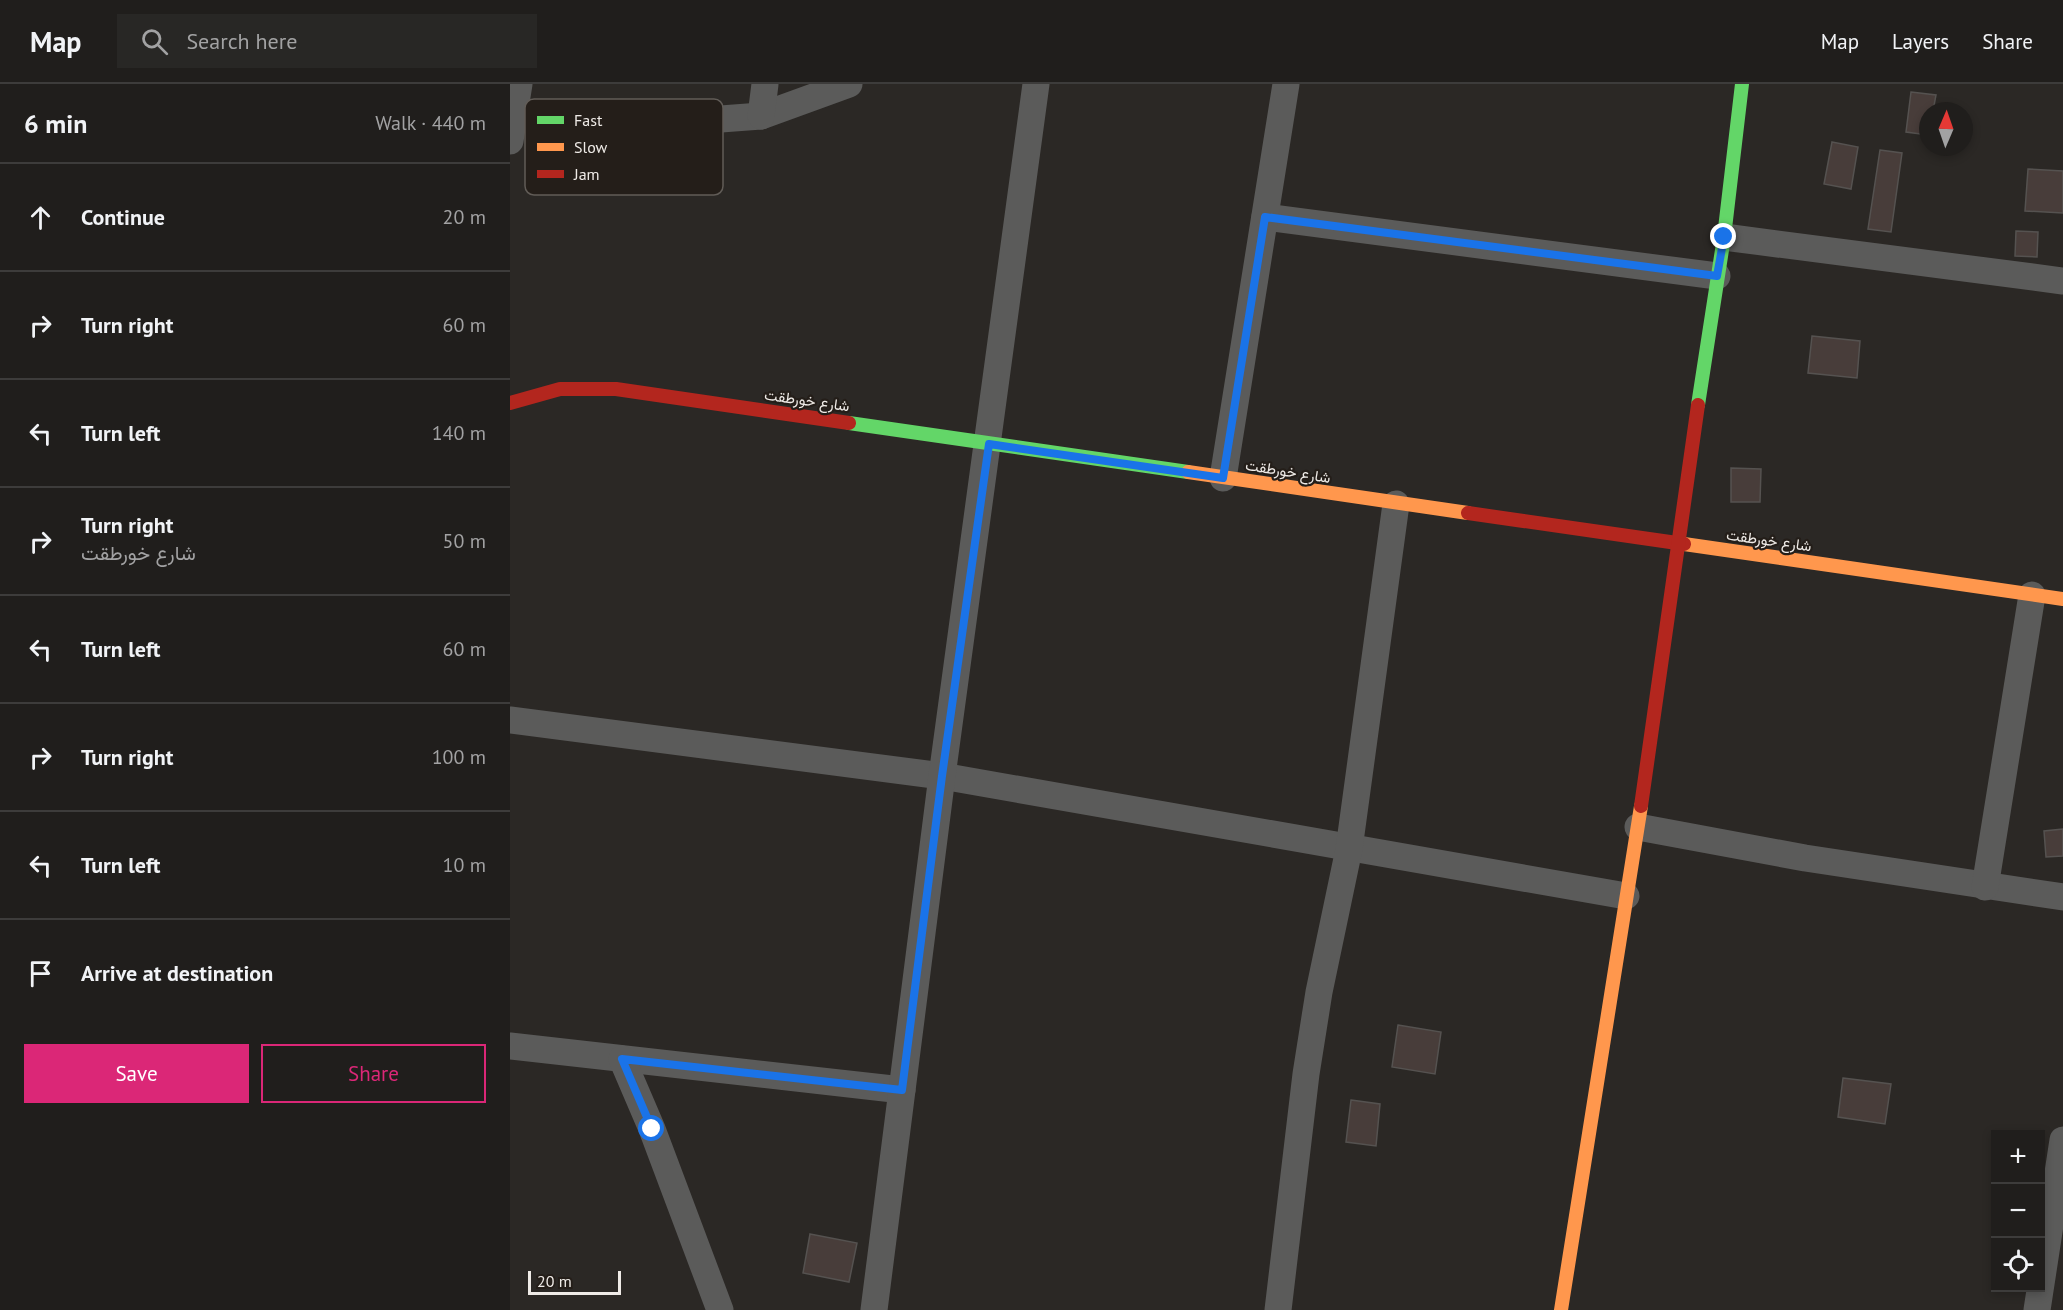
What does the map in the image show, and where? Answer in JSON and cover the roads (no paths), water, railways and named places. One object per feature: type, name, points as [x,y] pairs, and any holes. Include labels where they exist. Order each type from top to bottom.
[{"type":"street","points":[[510,141],[519,84]]},
{"type":"street","points":[[761,116],[765,84]]},
{"type":"street","points":[[723,118],[761,116],[849,84]]},
{"type":"street","points":[[874,1310],[942,776],[989,444],[1036,84]]},
{"type":"street","points":[[1223,478],[1286,84]]},
{"type":"street","points":[[1561,1310],[1638,827],[1677,543],[1724,237],[1742,84]]},
{"type":"street","points":[[1265,217],[1717,276]]},
{"type":"street","points":[[1724,237],[2063,281]]},
{"type":"street","name":"شارع خورطقت","points":[[510,403],[560,389],[616,389],[2063,599]]},
{"type":"street","points":[[1278,1310],[1306,1074],[1319,992],[1349,849],[1396,504]]},
{"type":"street","points":[[1985,887],[2032,595]]},
{"type":"street","points":[[510,720],[942,776],[1626,896]]},
{"type":"street","points":[[1638,827],[1805,858],[2063,897]]},
{"type":"street","points":[[510,1046],[902,1090]]},
{"type":"street","points":[[622,1059],[652,1129],[720,1310]]},
{"type":"street","points":[[2037,1310],[2063,1140]]}]
